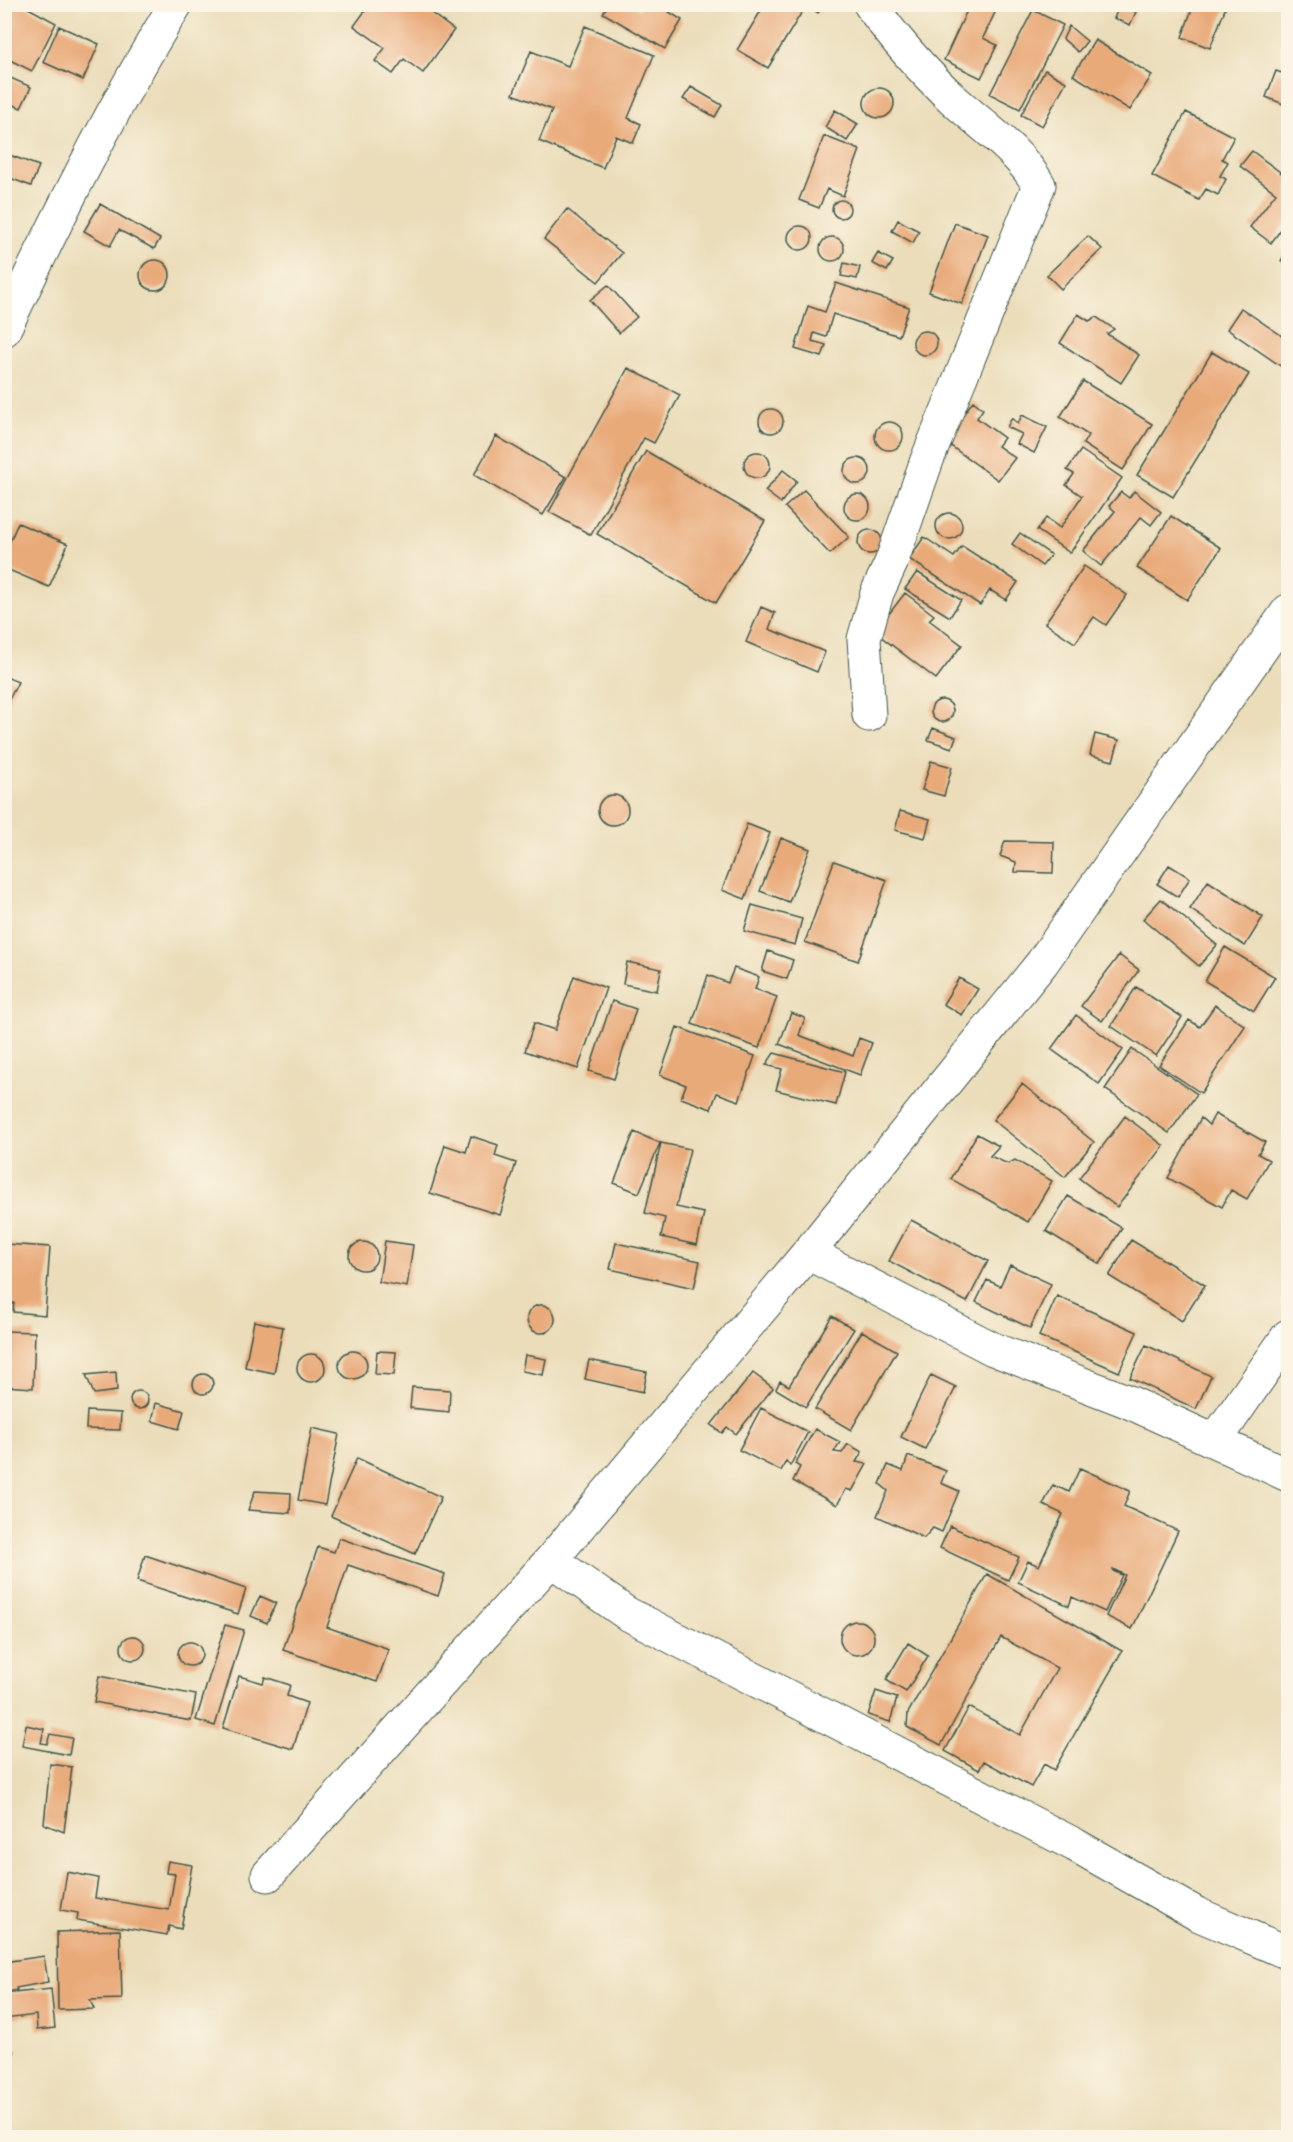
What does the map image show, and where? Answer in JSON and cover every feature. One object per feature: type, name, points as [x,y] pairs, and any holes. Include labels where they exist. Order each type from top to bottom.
[{"type":"street","points":[[4,330],[52,230],[136,68],[176,4]]},
{"type":"street","points":[[869,714],[864,639],[877,593],[891,563],[927,460],[1039,185],[1029,167],[954,99],[888,30],[870,4]]},
{"type":"street","points":[[268,1875],[551,1560],[808,1253],[1042,963],[1288,611]]},
{"type":"street","points":[[808,1253],[993,1349],[1129,1402],[1288,1475]]},
{"type":"street","points":[[1215,1441],[1288,1336]]},
{"type":"street","points":[[551,1560],[626,1613],[1075,1845],[1197,1914],[1288,1953]]},
{"type":"building","points":[[4,4],[21,4],[56,23],[32,71],[4,57]]},
{"type":"building","points":[[370,4],[419,4],[454,30],[423,73],[404,59],[393,74],[375,61],[385,48],[354,26]]},
{"type":"building","points":[[641,4],[673,4],[669,12],[682,20],[665,49],[603,13],[608,5],[630,5],[640,10]]},
{"type":"building","points":[[765,4],[823,4],[818,13],[806,5],[768,68],[737,50]]},
{"type":"building","points":[[970,4],[999,4],[983,38],[997,45],[981,78],[944,60]]},
{"type":"building","points":[[1181,4],[1227,4],[1210,48],[1182,37],[1192,9]]},
{"type":"building","points":[[1120,5],[1136,12],[1130,25],[1114,18]]},
{"type":"building","points":[[1033,10],[1063,25],[1020,109],[990,94]]},
{"type":"building","points":[[59,26],[99,44],[83,80],[43,62]]},
{"type":"building","points":[[585,26],[654,55],[628,118],[641,124],[633,143],[616,136],[603,168],[539,141],[552,110],[513,94],[531,51],[568,66]]},
{"type":"building","points":[[1069,26],[1087,41],[1078,52],[1063,39]]},
{"type":"building","points":[[1095,40],[1152,75],[1130,110],[1073,75]]},
{"type":"building","points":[[1045,70],[1066,82],[1042,126],[1021,115]]},
{"type":"building","points":[[1276,71],[1288,75],[1288,106],[1266,97]]},
{"type":"building","points":[[4,75],[31,87],[21,108],[4,101]]},
{"type":"building","points":[[691,87],[722,105],[715,117],[683,99]]},
{"type":"building","points":[[879,88],[890,92],[894,103],[890,114],[879,118],[868,114],[864,103],[868,92]]},
{"type":"building","points":[[835,110],[858,124],[847,141],[825,127]]},
{"type":"building","points":[[1186,112],[1234,137],[1222,159],[1228,162],[1220,176],[1226,179],[1218,195],[1206,189],[1199,200],[1152,176]]},
{"type":"building","points":[[824,136],[860,150],[843,196],[827,189],[819,208],[799,200]]},
{"type":"building","points":[[1252,151],[1288,178],[1288,220],[1271,243],[1250,227],[1276,193],[1240,166]]},
{"type":"building","points":[[4,153],[39,166],[31,186],[4,176]]},
{"type":"building","points":[[837,200],[845,200],[850,205],[848,216],[837,218],[832,213],[832,205]]},
{"type":"building","points":[[100,204],[160,239],[154,249],[119,230],[110,246],[84,231]]},
{"type":"building","points":[[567,209],[622,253],[598,282],[544,239]]},
{"type":"building","points":[[898,220],[919,231],[913,243],[892,231]]},
{"type":"building","points":[[955,223],[988,235],[962,304],[929,292]]},
{"type":"building","points":[[800,226],[809,229],[812,238],[809,247],[800,250],[791,247],[788,238],[791,229]]},
{"type":"building","points":[[1088,236],[1102,249],[1061,289],[1047,275]]},
{"type":"building","points":[[832,237],[841,240],[844,249],[841,258],[832,261],[823,258],[820,249],[823,240]]},
{"type":"building","points":[[1288,248],[1288,265],[1281,261]]},
{"type":"building","points":[[878,253],[893,261],[887,271],[872,263]]},
{"type":"building","points":[[155,260],[161,261],[169,269],[169,281],[161,289],[155,290],[149,289],[141,281],[140,275],[141,269],[149,261]]},
{"type":"building","points":[[844,263],[860,267],[857,279],[841,276]]},
{"type":"building","points":[[836,283],[909,307],[899,336],[833,314],[826,337],[814,333],[812,341],[826,345],[822,357],[795,349],[808,306],[825,312]]},
{"type":"building","points":[[608,285],[637,317],[619,333],[590,300]]},
{"type":"building","points":[[1241,308],[1288,340],[1288,357],[1282,367],[1227,329]]},
{"type":"building","points":[[1078,314],[1089,321],[1096,317],[1114,329],[1107,334],[1139,355],[1121,383],[1060,343]]},
{"type":"building","points":[[925,331],[934,334],[937,343],[934,352],[925,355],[916,352],[913,343],[916,334]]},
{"type":"building","points":[[1212,352],[1249,374],[1173,497],[1137,475]]},
{"type":"building","points":[[628,368],[680,395],[654,443],[644,438],[591,535],[549,512]]},
{"type":"building","points":[[1083,381],[1152,424],[1123,470],[1083,444],[1088,435],[1060,417]]},
{"type":"building","points":[[973,401],[983,409],[977,418],[1004,438],[998,446],[1015,458],[998,480],[944,441]]},
{"type":"building","points":[[766,409],[776,409],[783,416],[783,426],[776,433],[766,433],[759,426],[759,416]]},
{"type":"building","points":[[1022,415],[1047,427],[1034,453],[1017,444],[1022,434],[1007,427],[1012,418],[1018,424]]},
{"type":"building","points":[[889,422],[899,426],[903,436],[899,446],[889,450],[879,446],[875,436],[879,426]]},
{"type":"building","points":[[496,436],[566,477],[543,515],[474,475]]},
{"type":"building","points":[[1081,450],[1122,478],[1070,553],[1037,530],[1046,518],[1060,528],[1082,496],[1066,485],[1074,474],[1067,470]]},
{"type":"building","points":[[646,451],[765,521],[716,603],[597,534]]},
{"type":"building","points":[[757,452],[766,456],[770,465],[766,474],[757,478],[748,474],[744,465],[748,456]]},
{"type":"building","points":[[857,458],[866,462],[870,471],[866,480],[857,484],[848,480],[844,471],[848,462]]},
{"type":"building","points":[[783,470],[797,481],[781,503],[765,491]]},
{"type":"building","points":[[804,490],[849,537],[830,554],[785,507]]},
{"type":"building","points":[[1134,491],[1161,512],[1151,525],[1141,517],[1101,566],[1083,551],[1115,511],[1109,506],[1121,492],[1129,498]]},
{"type":"building","points":[[857,494],[866,498],[870,507],[866,516],[857,520],[848,516],[844,507],[848,498]]},
{"type":"building","points":[[949,513],[958,517],[962,526],[958,535],[949,539],[940,535],[936,526],[940,517]]},
{"type":"building","points":[[1171,516],[1221,548],[1187,600],[1137,568]]},
{"type":"building","points":[[18,523],[68,544],[49,587],[4,568],[4,555]]},
{"type":"building","points":[[870,530],[879,533],[882,542],[879,551],[870,554],[861,551],[858,542],[861,533]]},
{"type":"building","points":[[1020,533],[1051,555],[1042,566],[1012,544]]},
{"type":"building","points":[[924,537],[954,557],[962,546],[1018,582],[1006,600],[990,590],[980,605],[909,559]]},
{"type":"building","points":[[1084,566],[1127,595],[1106,625],[1094,617],[1075,643],[1045,623]]},
{"type":"building","points":[[917,572],[961,600],[950,617],[905,589]]},
{"type":"building","points":[[905,593],[934,615],[929,620],[962,645],[936,679],[875,632]]},
{"type":"building","points":[[761,607],[775,613],[769,629],[825,652],[817,672],[746,642]]},
{"type":"building","points":[[4,676],[18,682],[4,709]]},
{"type":"building","points":[[942,700],[950,703],[953,711],[950,719],[942,722],[934,719],[931,711],[934,703]]},
{"type":"building","points":[[933,728],[956,737],[952,748],[928,740]]},
{"type":"building","points":[[1095,734],[1119,740],[1113,761],[1090,755]]},
{"type":"building","points":[[931,761],[952,767],[944,796],[922,790]]},
{"type":"building","points":[[613,795],[624,799],[628,810],[624,821],[613,825],[602,821],[598,810],[602,799]]},
{"type":"building","points":[[900,811],[930,819],[925,838],[895,830]]},
{"type":"building","points":[[747,824],[770,833],[745,899],[722,890]]},
{"type":"building","points":[[781,838],[810,849],[789,902],[760,891]]},
{"type":"building","points":[[1005,841],[1054,842],[1053,873],[1015,872],[1016,862],[1000,856]]},
{"type":"building","points":[[834,861],[887,880],[858,961],[805,942]]},
{"type":"building","points":[[1169,865],[1190,878],[1178,897],[1157,884]]},
{"type":"building","points":[[1208,881],[1263,917],[1245,946],[1190,909]]},
{"type":"building","points":[[1161,899],[1217,945],[1199,966],[1143,919]]},
{"type":"building","points":[[752,905],[802,919],[795,945],[744,931]]},
{"type":"building","points":[[1225,947],[1275,977],[1254,1011],[1205,981]]},
{"type":"building","points":[[768,951],[793,960],[787,979],[762,971]]},
{"type":"building","points":[[1119,955],[1139,970],[1102,1021],[1081,1006]]},
{"type":"building","points":[[627,962],[661,969],[657,991],[623,984]]},
{"type":"building","points":[[734,968],[759,977],[755,989],[777,997],[759,1048],[692,1024],[708,975],[728,983]]},
{"type":"building","points":[[574,976],[606,988],[578,1069],[525,1051],[534,1023],[555,1030]]},
{"type":"building","points":[[959,978],[978,989],[962,1015],[943,1004]]},
{"type":"building","points":[[1136,987],[1182,1017],[1156,1056],[1111,1026]]},
{"type":"building","points":[[612,1001],[636,1009],[614,1079],[589,1071]]},
{"type":"building","points":[[1215,1005],[1245,1026],[1201,1093],[1159,1065],[1189,1020],[1200,1027]]},
{"type":"building","points":[[791,1013],[805,1018],[799,1035],[853,1056],[859,1038],[872,1043],[860,1075],[779,1044]]},
{"type":"building","points":[[1076,1015],[1123,1050],[1099,1084],[1051,1049]]},
{"type":"building","points":[[677,1027],[755,1056],[739,1101],[717,1093],[711,1109],[681,1098],[686,1085],[660,1075]]},
{"type":"building","points":[[1132,1049],[1197,1094],[1169,1133],[1105,1089]]},
{"type":"building","points":[[774,1053],[845,1072],[836,1105],[776,1090],[782,1069],[766,1065]]},
{"type":"building","points":[[1022,1084],[1094,1142],[1065,1177],[993,1120]]},
{"type":"building","points":[[1215,1114],[1265,1142],[1258,1154],[1269,1160],[1247,1199],[1231,1190],[1222,1207],[1168,1178],[1201,1118],[1209,1125]]},
{"type":"building","points":[[1125,1116],[1164,1146],[1117,1207],[1079,1178]]},
{"type":"building","points":[[634,1132],[660,1143],[639,1193],[614,1183]]},
{"type":"building","points":[[977,1134],[999,1146],[990,1156],[1008,1164],[1015,1160],[1052,1181],[1028,1222],[951,1179]]},
{"type":"building","points":[[471,1136],[498,1145],[495,1156],[516,1163],[500,1215],[430,1193],[445,1145],[466,1152]]},
{"type":"building","points":[[661,1143],[690,1149],[676,1207],[704,1213],[697,1245],[661,1237],[665,1218],[645,1213]]},
{"type":"building","points":[[1068,1196],[1122,1228],[1100,1264],[1046,1231]]},
{"type":"building","points":[[911,1220],[988,1261],[967,1302],[889,1261]]},
{"type":"building","points":[[1131,1240],[1205,1285],[1182,1321],[1109,1276]]},
{"type":"building","points":[[385,1241],[413,1245],[407,1287],[379,1282]]},
{"type":"building","points":[[363,1242],[373,1246],[377,1256],[373,1266],[363,1270],[353,1266],[349,1256],[353,1246]]},
{"type":"building","points":[[616,1243],[700,1261],[694,1288],[610,1269]]},
{"type":"building","points":[[4,1244],[50,1247],[45,1315],[13,1312],[14,1303],[4,1302]]},
{"type":"building","points":[[1010,1265],[1051,1284],[1030,1328],[976,1302],[987,1280],[1000,1286]]},
{"type":"building","points":[[1057,1296],[1137,1332],[1119,1372],[1039,1336]]},
{"type":"building","points":[[541,1305],[551,1309],[555,1319],[551,1329],[541,1333],[531,1329],[527,1319],[531,1309]]},
{"type":"building","points":[[832,1316],[854,1329],[806,1407],[776,1389],[780,1381],[789,1386]]},
{"type":"building","points":[[254,1321],[283,1327],[274,1373],[245,1367]]},
{"type":"building","points":[[4,1331],[35,1332],[33,1388],[4,1386]]},
{"type":"building","points":[[862,1331],[897,1351],[851,1430],[815,1409]]},
{"type":"building","points":[[1146,1345],[1211,1376],[1196,1409],[1130,1378]]},
{"type":"building","points":[[353,1351],[363,1355],[367,1365],[363,1375],[353,1379],[343,1375],[339,1365],[343,1355]]},
{"type":"building","points":[[377,1351],[396,1352],[394,1375],[375,1374]]},
{"type":"building","points":[[311,1354],[321,1358],[325,1368],[321,1378],[311,1382],[301,1378],[297,1368],[301,1358]]},
{"type":"building","points":[[525,1355],[546,1359],[543,1375],[522,1371]]},
{"type":"building","points":[[589,1360],[647,1372],[643,1392],[585,1379]]},
{"type":"building","points":[[116,1372],[117,1391],[94,1394],[86,1375]]},
{"type":"building","points":[[753,1373],[773,1388],[736,1434],[727,1427],[722,1433],[711,1425]]},
{"type":"building","points":[[203,1374],[210,1377],[213,1384],[210,1391],[203,1394],[196,1391],[193,1384],[196,1377]]},
{"type":"building","points":[[931,1375],[956,1387],[925,1449],[901,1437]]},
{"type":"building","points":[[412,1387],[450,1390],[449,1412],[410,1408]]},
{"type":"building","points":[[139,1391],[145,1394],[148,1400],[145,1406],[139,1409],[133,1406],[130,1400],[133,1394]]},
{"type":"building","points":[[156,1403],[184,1411],[179,1429],[152,1421]]},
{"type":"building","points":[[761,1408],[808,1432],[790,1466],[786,1461],[781,1471],[739,1450]]},
{"type":"building","points":[[87,1411],[121,1413],[120,1430],[86,1429]]},
{"type":"building","points":[[312,1428],[339,1434],[325,1505],[298,1500]]},
{"type":"building","points":[[815,1429],[840,1442],[834,1452],[842,1453],[848,1444],[862,1452],[856,1462],[867,1464],[852,1491],[846,1489],[837,1505],[793,1481],[800,1467],[795,1464]]},
{"type":"building","points":[[908,1456],[946,1471],[941,1483],[959,1491],[942,1532],[933,1528],[924,1538],[877,1516],[888,1491],[880,1484],[888,1465],[903,1471]]},
{"type":"building","points":[[357,1458],[441,1497],[415,1554],[331,1516]]},
{"type":"building","points":[[1080,1468],[1130,1491],[1124,1506],[1178,1531],[1132,1629],[1106,1616],[1125,1575],[1113,1569],[1122,1575],[1105,1612],[1072,1597],[1069,1606],[1018,1582],[1028,1561],[1039,1566],[1063,1514],[1043,1505],[1053,1485],[1069,1492]]},
{"type":"building","points":[[255,1491],[291,1493],[290,1513],[248,1510]]},
{"type":"building","points":[[950,1526],[1019,1557],[1008,1580],[940,1548]]},
{"type":"building","points":[[339,1538],[445,1574],[438,1596],[348,1565],[327,1627],[389,1649],[377,1682],[283,1650],[318,1547],[334,1552]]},
{"type":"building","points":[[145,1555],[246,1589],[238,1614],[137,1581]]},
{"type":"building","points":[[987,1574],[1122,1651],[1054,1770],[1044,1764],[1031,1787],[984,1761],[979,1770],[945,1751],[969,1707],[1020,1735],[1057,1668],[1001,1637],[941,1745],[907,1727],[908,1713]]},
{"type":"building","points":[[260,1596],[276,1603],[267,1623],[251,1616]]},
{"type":"building","points":[[857,1621],[869,1626],[874,1638],[869,1650],[857,1655],[845,1650],[840,1638],[845,1626]]},
{"type":"building","points":[[225,1625],[244,1630],[215,1726],[196,1720]]},
{"type":"building","points":[[133,1636],[141,1640],[145,1648],[141,1656],[133,1660],[125,1656],[121,1648],[125,1640]]},
{"type":"building","points":[[190,1642],[198,1646],[202,1654],[198,1662],[190,1666],[182,1662],[178,1654],[182,1646]]},
{"type":"building","points":[[908,1643],[928,1656],[906,1692],[886,1680]]},
{"type":"building","points":[[99,1676],[196,1695],[191,1721],[94,1702]]},
{"type":"building","points":[[239,1676],[263,1683],[265,1677],[290,1685],[287,1696],[307,1703],[293,1749],[223,1728]]},
{"type":"building","points":[[876,1691],[897,1698],[890,1722],[868,1715]]},
{"type":"building","points":[[26,1725],[44,1729],[41,1743],[47,1744],[50,1734],[72,1738],[69,1755],[22,1746]]},
{"type":"building","points":[[50,1764],[72,1767],[64,1832],[44,1824]]},
{"type":"building","points":[[168,1861],[192,1865],[181,1929],[169,1926],[167,1935],[77,1920],[78,1913],[61,1910],[67,1872],[98,1878],[95,1898],[169,1910],[175,1874],[166,1873]]},
{"type":"building","points":[[120,1930],[122,1999],[90,2000],[94,2009],[58,2010],[57,1932]]},
{"type":"building","points":[[44,1956],[48,1982],[16,1988],[17,1990],[4,1993],[4,1962]]},
{"type":"building","points":[[51,1989],[55,2028],[37,2030],[36,2015],[4,2019],[4,1994]]},
{"type":"building","points":[[4,2040],[11,2045],[14,2053],[11,2061],[4,2065]]}]
